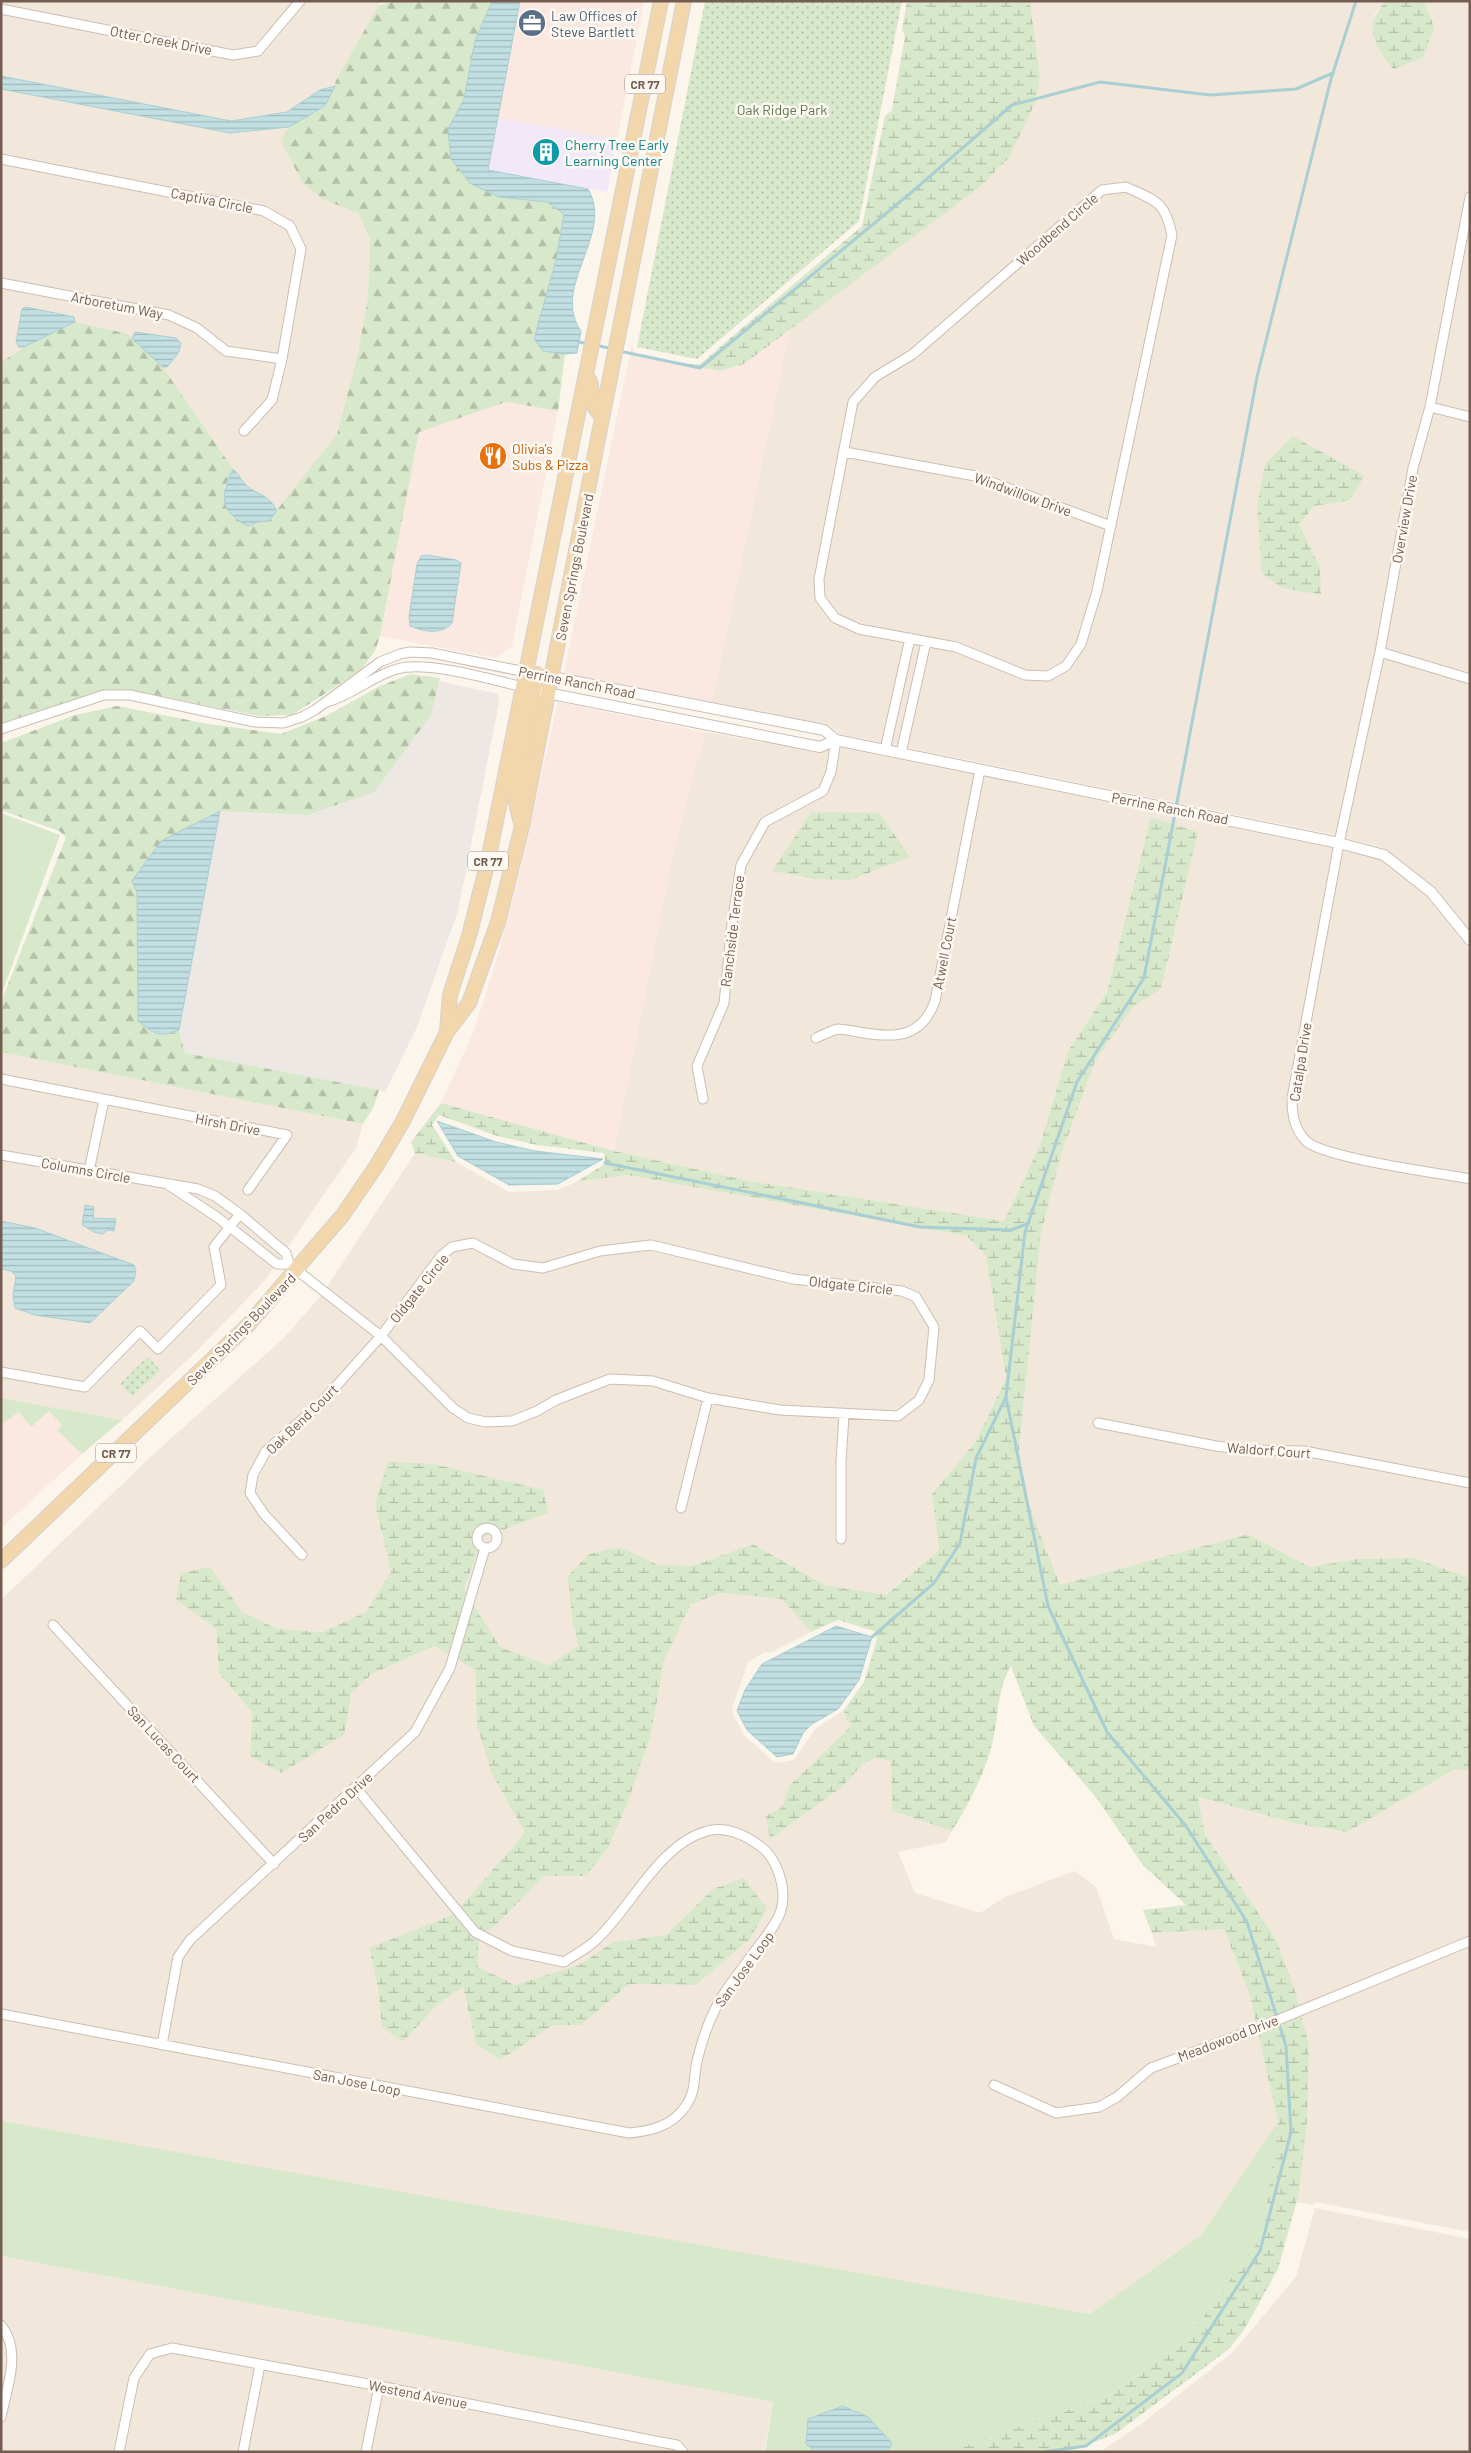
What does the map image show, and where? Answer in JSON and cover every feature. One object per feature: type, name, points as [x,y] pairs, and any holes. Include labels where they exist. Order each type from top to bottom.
[{"type":"main road","name":"Seven Springs Boulevard","points":[[447,1032],[450,995],[480,898],[532,673],[589,368],[661,1]]},
{"type":"main road","name":"Seven Springs Boulevard","points":[[1,1561],[230,1344],[269,1304],[293,1267],[342,1216],[377,1166],[403,1121],[447,1032],[469,1003],[481,973],[504,900],[522,826],[684,1]]},
{"type":"main road","points":[[589,368],[592,401],[598,414],[602,417]]},
{"type":"main road","points":[[522,826],[518,815],[515,790],[528,689]]},
{"type":"street","name":"Otter Creek Drive","points":[[1,9],[233,55],[258,51],[300,1]]},
{"type":"street","name":"Captiva Circle","points":[[1,159],[264,211],[290,226],[301,249],[282,359],[272,400],[244,431]]},
{"type":"street","name":"Woodbend Circle","points":[[1126,187],[1152,199],[1167,213],[1172,235],[1111,526],[1097,591],[1081,644],[1066,666],[1048,676],[1025,675],[956,647],[859,629],[835,618],[820,598],[819,579],[845,452],[853,402],[874,377],[913,354],[1102,190],[1126,187]]},
{"type":"street","name":"Overview Drive","points":[[1339,843],[1380,652],[1413,468],[1430,407],[1470,197]]},
{"type":"street","name":"Arboretum Way","points":[[1,283],[169,315],[196,328],[226,351],[282,359]]},
{"type":"street","points":[[1430,407],[1470,416]]},
{"type":"street","name":"Windwillow Drive","points":[[845,452],[975,476],[1111,526]]},
{"type":"street","points":[[885,750],[910,638]]},
{"type":"street","points":[[901,754],[926,642]]},
{"type":"street","points":[[1380,652],[1470,679]]},
{"type":"street","name":"Perrine Ranch Road","points":[[327,702],[337,692],[371,668],[400,654],[432,653],[824,730],[836,740],[1339,843],[1384,855],[1431,892],[1470,940]]},
{"type":"street","name":"Perrine Ranch Road","points":[[1,729],[104,695],[130,695],[269,723],[293,720],[327,702],[341,698],[387,672],[404,667],[430,668],[820,747],[836,740]]},
{"type":"street","name":"Ranchside Terrace","points":[[703,1099],[697,1066],[724,1003],[732,924],[741,865],[765,822],[823,791],[831,772],[836,740]]},
{"type":"street","name":"Atwell Court","points":[[816,1038],[838,1029],[888,1037],[906,1034],[920,1026],[930,1015],[935,1001],[980,770]]},
{"type":"street","name":"Catalpa Drive","points":[[1339,843],[1292,1098],[1292,1114],[1298,1130],[1316,1148],[1356,1158],[1470,1179]]},
{"type":"street","name":"Hirsh Drive","points":[[1,1079],[287,1135],[248,1190]]},
{"type":"street","points":[[89,1171],[104,1100]]},
{"type":"street","name":"Columns Circle","points":[[1,1155],[170,1186],[198,1189],[215,1196],[240,1214],[286,1252],[293,1267]]},
{"type":"street","name":"Columns Circle","points":[[170,1186],[230,1227],[277,1264],[293,1267]]},
{"type":"street","points":[[1,1372],[85,1387],[140,1331],[158,1349],[221,1285],[214,1247],[240,1214]]},
{"type":"street","name":"Oldgate Circle","points":[[293,1267],[381,1336],[453,1408],[468,1418],[486,1422],[512,1421],[537,1411],[556,1400],[610,1379],[653,1381],[708,1398],[780,1410],[844,1415],[898,1416],[919,1400],[929,1380],[934,1327],[916,1297],[902,1291],[793,1279],[651,1245],[600,1251],[543,1268],[513,1264],[473,1243],[452,1247],[442,1256],[381,1336]]},
{"type":"street","name":"Oak Bend Court","points":[[302,1555],[264,1514],[250,1493],[253,1475],[266,1452],[320,1404],[381,1336]]},
{"type":"street","points":[[681,1508],[708,1398]]},
{"type":"street","points":[[841,1539],[841,1471],[844,1415]]},
{"type":"street","name":"Waldorf Court","points":[[1098,1423],[1216,1446],[1247,1450],[1304,1451],[1470,1482]]},
{"type":"street","name":"San Pedro Drive","points":[[162,2045],[178,1957],[190,1940],[415,1732],[450,1668],[485,1548]]},
{"type":"street","name":"San Lucas Court","points":[[53,1625],[274,1864]]},
{"type":"street","name":"San Jose Loop","points":[[1,2014],[629,2134],[650,2132],[673,2120],[686,2107],[696,2082],[696,2062],[713,2013],[755,1951],[776,1926],[783,1906],[783,1884],[776,1865],[763,1847],[742,1834],[726,1830],[709,1831],[685,1839],[663,1861],[595,1941],[564,1962],[512,1951],[476,1932],[356,1788]]},
{"type":"street","name":"Meadowood Drive","points":[[994,2085],[1056,2113],[1099,2107],[1117,2097],[1150,2068],[1253,2030],[1470,1941]]},
{"type":"street","points":[[1,2325],[8,2333],[14,2353],[1,2417]]},
{"type":"street","name":"Westend Avenue","points":[[118,2452],[134,2378],[150,2354],[172,2348],[380,2386],[677,2445],[683,2452]]},
{"type":"street","points":[[242,2452],[260,2365]]},
{"type":"street","points":[[366,2452],[380,2386]]},
{"type":"shaded area","points":[[1,1],[379,1],[379,5],[338,76],[324,200],[358,213],[370,238],[368,296],[358,354],[337,434],[269,521],[257,522],[233,469],[162,366],[128,334],[28,345],[1,362]]},
{"type":"shaded area","points":[[520,1],[644,1],[617,140],[498,118]]},
{"type":"shaded area","points":[[1030,1],[1385,1],[1374,16],[1434,27],[1424,1],[1470,1],[1470,931],[1435,888],[1386,849],[1340,836],[840,734],[823,722],[822,724],[712,702],[790,329],[980,187],[1008,159],[1040,77]],"holes":[[[1293,436],[1365,476],[1349,501],[1314,506],[1299,525],[1320,567],[1262,573]]]},
{"type":"shaded area","points":[[498,118],[617,140],[607,192],[488,170]]},
{"type":"shaded area","points":[[790,329],[712,702],[564,673],[634,334],[632,346],[636,353],[720,371],[744,364]]},
{"type":"shaded area","points":[[506,402],[558,411],[512,646],[496,658],[380,636],[419,432]]},
{"type":"shaded area","points":[[439,681],[498,694],[499,703],[458,911],[417,1027],[385,1092],[185,1053],[179,1030],[220,811],[307,815],[431,715]]},
{"type":"shaded area","points":[[558,702],[705,732],[673,853],[614,1151],[441,1103],[474,1031],[497,958],[521,866]]},
{"type":"shaded area","points":[[705,732],[819,753],[838,747],[1338,849],[1382,860],[1427,896],[1470,950],[1470,1578],[1414,1558],[1357,1559],[1310,1567],[1248,1534],[1060,1585],[1027,1500],[1019,1449],[1041,1233],[1061,1155],[1095,1061],[1133,1007],[1161,989],[1198,832],[1151,817],[1107,992],[1068,1051],[1040,1145],[1004,1221],[750,1181],[614,1151],[673,853]]},
{"type":"shaded area","points":[[1,1052],[363,1124],[356,1148],[265,1280],[194,1354],[122,1420],[1,1398]]},
{"type":"shaded area","points":[[415,1153],[456,1162],[509,1192],[558,1190],[576,1182],[627,1175],[967,1236],[986,1256],[1006,1378],[976,1441],[932,1494],[939,1550],[885,1595],[825,1585],[753,1544],[692,1566],[658,1566],[620,1547],[572,1619],[578,1647],[549,1665],[500,1647],[464,1589],[484,1537],[548,1513],[544,1490],[509,1484],[375,1504],[391,1572],[367,1612],[323,1632],[278,1629],[242,1612],[210,1567],[176,1600],[216,1629],[219,1673],[252,1712],[250,1756],[281,1772],[344,1735],[352,1692],[372,1674],[434,1646],[475,1670],[477,1725],[491,1772],[525,1833],[454,1914],[369,1948],[378,1988],[383,2027],[403,2042],[438,2004],[463,1987],[476,2044],[501,2060],[553,2025],[581,2025],[629,1984],[696,1985],[750,1939],[766,1909],[713,1889],[666,1935],[613,1942],[581,1964],[515,1985],[478,1968],[479,1935],[494,1927],[544,1876],[586,1876],[608,1848],[626,1807],[651,1735],[664,1660],[691,1604],[721,1593],[783,1599],[811,1632],[770,1653],[765,1652],[748,1662],[732,1709],[744,1735],[774,1762],[778,1763],[794,1760],[815,1729],[844,1710],[846,1720],[852,1725],[790,1785],[781,1808],[767,1816],[770,1839],[842,1787],[864,1763],[875,1758],[891,1761],[892,1811],[952,1831],[946,1842],[898,1852],[915,1893],[980,1913],[1005,1897],[1075,1871],[1096,1887],[1114,1939],[1156,1947],[1152,1933],[1224,1929],[1250,1996],[1278,2122],[1201,2235],[1091,2314],[496,2218],[1,2124],[1,1600],[158,1450],[284,1338],[323,1293]]},
{"type":"shaded area","points":[[49,1411],[62,1425],[57,1430],[82,1454],[1,1528],[1,1425],[19,1412]]},
{"type":"shaded area","points":[[1455,1769],[1470,1771],[1470,2232],[1316,2202],[1312,2205],[1296,2202],[1299,2193],[1309,2045],[1296,1994],[1277,1941],[1205,1834],[1198,1797],[1298,1824],[1347,1832]]},
{"type":"shaded area","points":[[1315,2208],[1470,2239],[1470,2452],[1100,2452],[1141,2424],[1232,2353],[1296,2277]]},
{"type":"shaded area","points":[[1,2256],[773,2402],[764,2452],[1,2452]]},
{"type":"green space","points":[[397,1],[492,1],[475,41],[464,99],[448,129],[451,159],[471,184],[499,197],[547,202],[564,214],[543,351],[565,354],[558,411],[506,402],[419,432],[380,636],[375,651],[360,671],[292,715],[258,716],[161,696],[104,690],[1,724],[1,362],[28,345],[75,322],[128,334],[162,366],[233,469],[224,488],[248,526],[269,520],[337,434],[358,354],[368,296],[370,238],[358,213],[324,200],[302,182],[281,141],[289,127],[326,106],[338,76],[379,5]]},
{"type":"green space","name":"Oak Ridge Park","points":[[705,1],[902,1],[859,221],[697,359],[637,347]]},
{"type":"green space","points":[[907,1],[1030,1],[1040,77],[1035,103],[1008,159],[980,187],[744,364],[720,371],[682,364],[680,362],[700,364],[862,226],[885,116],[892,110],[905,36],[902,30]]},
{"type":"green space","points":[[1385,1],[1424,1],[1434,27],[1423,58],[1393,69],[1381,51],[1376,43],[1373,28],[1378,11]]},
{"type":"green space","points":[[1293,436],[1365,476],[1349,501],[1314,506],[1299,525],[1320,567],[1321,595],[1282,588],[1262,573],[1257,506],[1265,464]]},
{"type":"green space","points":[[411,674],[440,678],[431,715],[374,792],[307,815],[220,811],[132,881],[137,892],[138,1021],[157,1034],[166,1034],[179,1030],[185,1053],[379,1090],[373,1108],[363,1124],[1,1052],[1,1002],[66,837],[59,831],[1,810],[1,743],[75,715],[117,706],[209,724],[281,734],[326,716],[380,686]]},
{"type":"green space","points":[[811,812],[879,813],[910,857],[850,880],[816,879],[772,871]]},
{"type":"green space","points":[[1,813],[60,835],[1,996]]},
{"type":"green space","points":[[1151,817],[1198,832],[1161,989],[1133,1007],[1095,1061],[1061,1155],[1041,1233],[1019,1449],[1027,1500],[1060,1585],[1248,1534],[1310,1567],[1357,1559],[1414,1558],[1470,1578],[1470,1771],[1455,1769],[1347,1832],[1298,1824],[1198,1797],[1205,1834],[1277,1941],[1296,1994],[1309,2045],[1307,2119],[1299,2193],[1278,2269],[1244,2330],[1229,2349],[1115,2434],[1073,2450],[956,2452],[965,2446],[1110,2395],[1189,2337],[1263,2235],[1278,2122],[1250,1996],[1224,1929],[1152,1933],[1143,1910],[1186,1905],[1143,1865],[1095,1796],[1034,1726],[1011,1666],[1003,1684],[993,1740],[986,1764],[971,1798],[952,1831],[892,1811],[891,1761],[875,1758],[864,1763],[842,1787],[770,1839],[766,1816],[781,1808],[790,1785],[852,1725],[846,1720],[844,1710],[864,1682],[877,1639],[874,1631],[838,1620],[811,1632],[782,1599],[721,1593],[691,1604],[664,1660],[651,1735],[626,1807],[608,1848],[586,1876],[544,1876],[494,1927],[479,1935],[478,1967],[515,1985],[581,1964],[613,1942],[666,1935],[713,1889],[744,1878],[767,1909],[750,1939],[696,1985],[629,1984],[581,2025],[553,2025],[501,2060],[476,2044],[463,1987],[438,2004],[403,2042],[382,2027],[378,1988],[369,1948],[454,1914],[525,1833],[491,1772],[477,1725],[475,1670],[434,1646],[372,1674],[352,1692],[344,1735],[281,1773],[250,1756],[252,1712],[219,1673],[216,1629],[176,1600],[181,1573],[210,1567],[242,1612],[278,1629],[323,1632],[366,1612],[391,1572],[375,1504],[388,1462],[433,1464],[544,1490],[548,1513],[484,1537],[464,1589],[500,1647],[549,1665],[578,1646],[572,1619],[568,1576],[589,1554],[620,1547],[658,1565],[692,1566],[753,1544],[825,1585],[886,1595],[939,1550],[932,1494],[976,1441],[1006,1378],[986,1256],[967,1236],[627,1175],[576,1182],[605,1164],[604,1153],[537,1145],[497,1136],[439,1115],[432,1125],[456,1162],[415,1153],[411,1142],[441,1103],[614,1151],[750,1181],[1004,1221],[1040,1145],[1068,1051],[1107,992]]},
{"type":"green space","points":[[146,1358],[149,1358],[159,1369],[159,1372],[132,1396],[120,1384]]},
{"type":"green space","points":[[1,1398],[122,1420],[82,1454],[57,1430],[62,1425],[49,1411],[31,1427],[19,1412],[1,1425]]},
{"type":"green space","points":[[1,2121],[1090,2314],[1201,2235],[1278,2122],[1264,2239],[1189,2337],[1110,2395],[965,2446],[956,2452],[765,2452],[773,2402],[1,2256]]},
{"type":"water","points":[[492,1],[520,1],[488,170],[588,189],[594,206],[594,224],[573,297],[574,314],[581,331],[577,353],[565,354],[543,351],[534,339],[556,260],[564,214],[547,202],[499,197],[471,184],[451,159],[448,129],[464,99],[475,41]]},
{"type":"water","points":[[1,76],[231,121],[287,112],[320,90],[335,86],[325,106],[289,127],[230,133],[1,89]]},
{"type":"water","points":[[26,307],[74,317],[75,322],[24,347],[19,347],[16,342],[22,309]]},
{"type":"water","points":[[135,332],[176,338],[181,343],[179,352],[167,367],[163,367],[132,339]]},
{"type":"water","points":[[233,469],[250,489],[274,505],[277,511],[269,521],[257,522],[248,526],[232,515],[227,508],[224,495]]},
{"type":"water","points":[[428,555],[456,560],[461,563],[452,623],[438,631],[421,630],[410,626],[409,617],[417,564],[421,556]]},
{"type":"water","points":[[220,811],[179,1030],[166,1034],[153,1032],[138,1021],[137,892],[132,881],[161,841]]},
{"type":"water","points":[[437,1121],[496,1142],[535,1151],[603,1159],[558,1184],[509,1185],[458,1156]]},
{"type":"water","points":[[85,1205],[94,1207],[93,1218],[116,1219],[114,1231],[108,1230],[102,1234],[82,1225]]},
{"type":"water","points":[[1,1221],[35,1228],[134,1265],[136,1271],[134,1281],[90,1323],[35,1315],[15,1308],[13,1296],[16,1276],[11,1271],[1,1269]]},
{"type":"water","points":[[836,1626],[872,1637],[859,1680],[838,1709],[812,1724],[803,1733],[793,1754],[777,1757],[747,1730],[737,1711],[745,1690],[762,1664]]},
{"type":"water","points":[[843,2406],[868,2417],[892,2443],[888,2452],[816,2452],[806,2444],[808,2419]]},
{"type":"waterway","points":[[1043,2452],[1086,2446],[1182,2373],[1260,2251],[1291,2132],[1286,2046],[1247,1922],[1186,1826],[1107,1732],[1048,1606],[1006,1397],[1025,1232],[1077,1082],[1144,978],[1257,377],[1331,79],[1356,1]]},
{"type":"waterway","points":[[619,351],[700,368],[913,191],[1012,105],[1100,82],[1210,95],[1296,89],[1333,73]]},
{"type":"waterway","points":[[579,342],[589,344]]},
{"type":"waterway","points":[[595,345],[613,349]]},
{"type":"waterway","points":[[605,1163],[920,1227],[1011,1230],[1029,1223]]},
{"type":"waterway","points":[[872,1637],[934,1583],[960,1543],[976,1458],[1006,1397]]},
{"type":"place","name":"Law Offices of Steve Bartlett","points":[[532,23]]},
{"type":"place","name":"Cherry Tree Early Learning Center","points":[[546,152]]},
{"type":"place","name":"Olivia's Subs & Pizza","points":[[493,456]]}]
